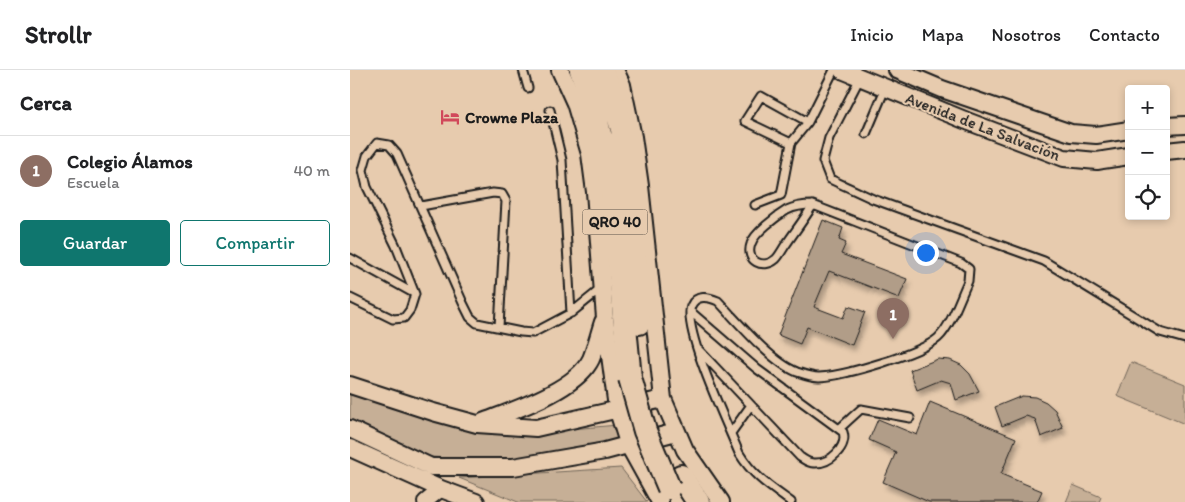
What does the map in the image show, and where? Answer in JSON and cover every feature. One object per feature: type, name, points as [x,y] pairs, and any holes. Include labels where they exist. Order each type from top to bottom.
[{"type":"highway","name":"QRO 40","points":[[581,70],[589,92],[610,172],[626,389],[659,425],[672,492],[698,502]]},
{"type":"highway","name":"QRO 40","points":[[601,70],[608,84],[622,129],[634,241],[626,389]]},
{"type":"street","points":[[560,70],[575,102],[590,154],[595,192],[604,318],[626,389],[632,453],[672,492]]},
{"type":"street","points":[[615,70],[622,85],[640,186],[662,392],[679,437],[721,502]]},
{"type":"street","name":"Avenida de La Salvación","points":[[842,70],[1064,158],[1097,160],[1125,156]]},
{"type":"street","name":"Avenida de La Salvación","points":[[897,70],[942,89],[1070,133],[1096,135],[1125,131]]},
{"type":"street","points":[[934,108],[942,89]]},
{"type":"street","points":[[967,121],[974,100]]},
{"type":"street","points":[[1170,126],[1185,124]]},
{"type":"street","points":[[1064,158],[1070,133]]},
{"type":"street","points":[[1096,135],[1097,160]]},
{"type":"street","points":[[1170,151],[1185,149]]},
{"type":"street","points":[[478,424],[539,400],[575,378],[590,360],[604,318]]},
{"type":"street","points":[[350,385],[433,412],[478,424],[536,428],[626,389],[662,392]]},
{"type":"street","points":[[350,428],[431,467],[513,466],[632,453],[658,449],[679,437]]},
{"type":"street","points":[[350,448],[441,489],[476,502]]},
{"type":"street","points":[[425,502],[441,489]]},
{"type":"lane","points":[[523,70],[528,88]]},
{"type":"lane","points":[[755,205],[780,195],[790,143],[808,122],[834,70]]},
{"type":"lane","points":[[860,78],[829,138],[823,161],[830,179],[872,199],[1044,261],[1160,332],[1185,339]]},
{"type":"lane","points":[[866,134],[886,88]]},
{"type":"lane","points":[[790,143],[745,121],[760,96],[808,122]]},
{"type":"lane","points":[[550,110],[562,160],[571,313]]},
{"type":"lane","points":[[350,298],[393,319],[404,318],[410,310],[415,294],[396,246],[367,187],[363,170],[367,156],[377,143],[389,145],[397,154],[470,317],[477,323],[533,333],[571,313],[602,288]]},
{"type":"lane","points":[[421,206],[493,192],[502,194],[506,201],[498,327]]},
{"type":"lane","points":[[790,502],[761,481],[748,468],[739,452],[695,346],[690,311],[693,302],[699,298],[708,297],[718,301],[776,361],[796,372],[817,377],[863,369],[925,347],[938,339],[945,330],[968,281],[969,269],[961,263],[813,205],[800,205],[787,210],[759,232],[750,246],[750,254],[753,261],[759,265],[771,262],[777,258],[813,205]]},
{"type":"lane","points":[[350,258],[415,294]]},
{"type":"lane","points":[[690,311],[757,369],[843,432],[842,447],[828,460],[814,464],[807,462],[800,457],[695,346]]},
{"type":"lane","points":[[730,433],[751,405]]},
{"type":"lane","points":[[839,429],[861,409],[910,418]]},
{"type":"shaded area","points":[[1131,362],[1185,384],[1185,424],[1117,396]]},
{"type":"shaded area","points":[[350,388],[525,433],[618,425],[623,442],[508,461],[431,457],[350,419]]},
{"type":"shaded area","points":[[621,468],[647,502],[518,502],[459,478]]},
{"type":"shaded area","points":[[1073,485],[1101,497],[1099,502],[1066,502]]},
{"type":"building","points":[[823,220],[843,228],[839,240],[846,243],[841,254],[907,279],[899,298],[829,271],[814,307],[843,318],[848,306],[865,312],[852,345],[807,327],[800,344],[778,335]]},
{"type":"building","points":[[938,359],[950,360],[961,365],[970,374],[979,391],[956,400],[951,383],[941,380],[917,390],[910,370]]},
{"type":"building","points":[[1022,396],[1035,397],[1046,402],[1055,410],[1063,428],[1041,437],[1035,419],[1026,416],[1002,426],[995,407]]},
{"type":"building","points":[[930,402],[1016,438],[1001,474],[1042,491],[1037,502],[929,502],[883,482],[896,452],[869,440],[878,419],[917,435]]},
{"type":"place","name":"Crowne Plaza","points":[[450,117]]},
{"type":"place","name":"Colegio Álamos","points":[[893,339]]}]
